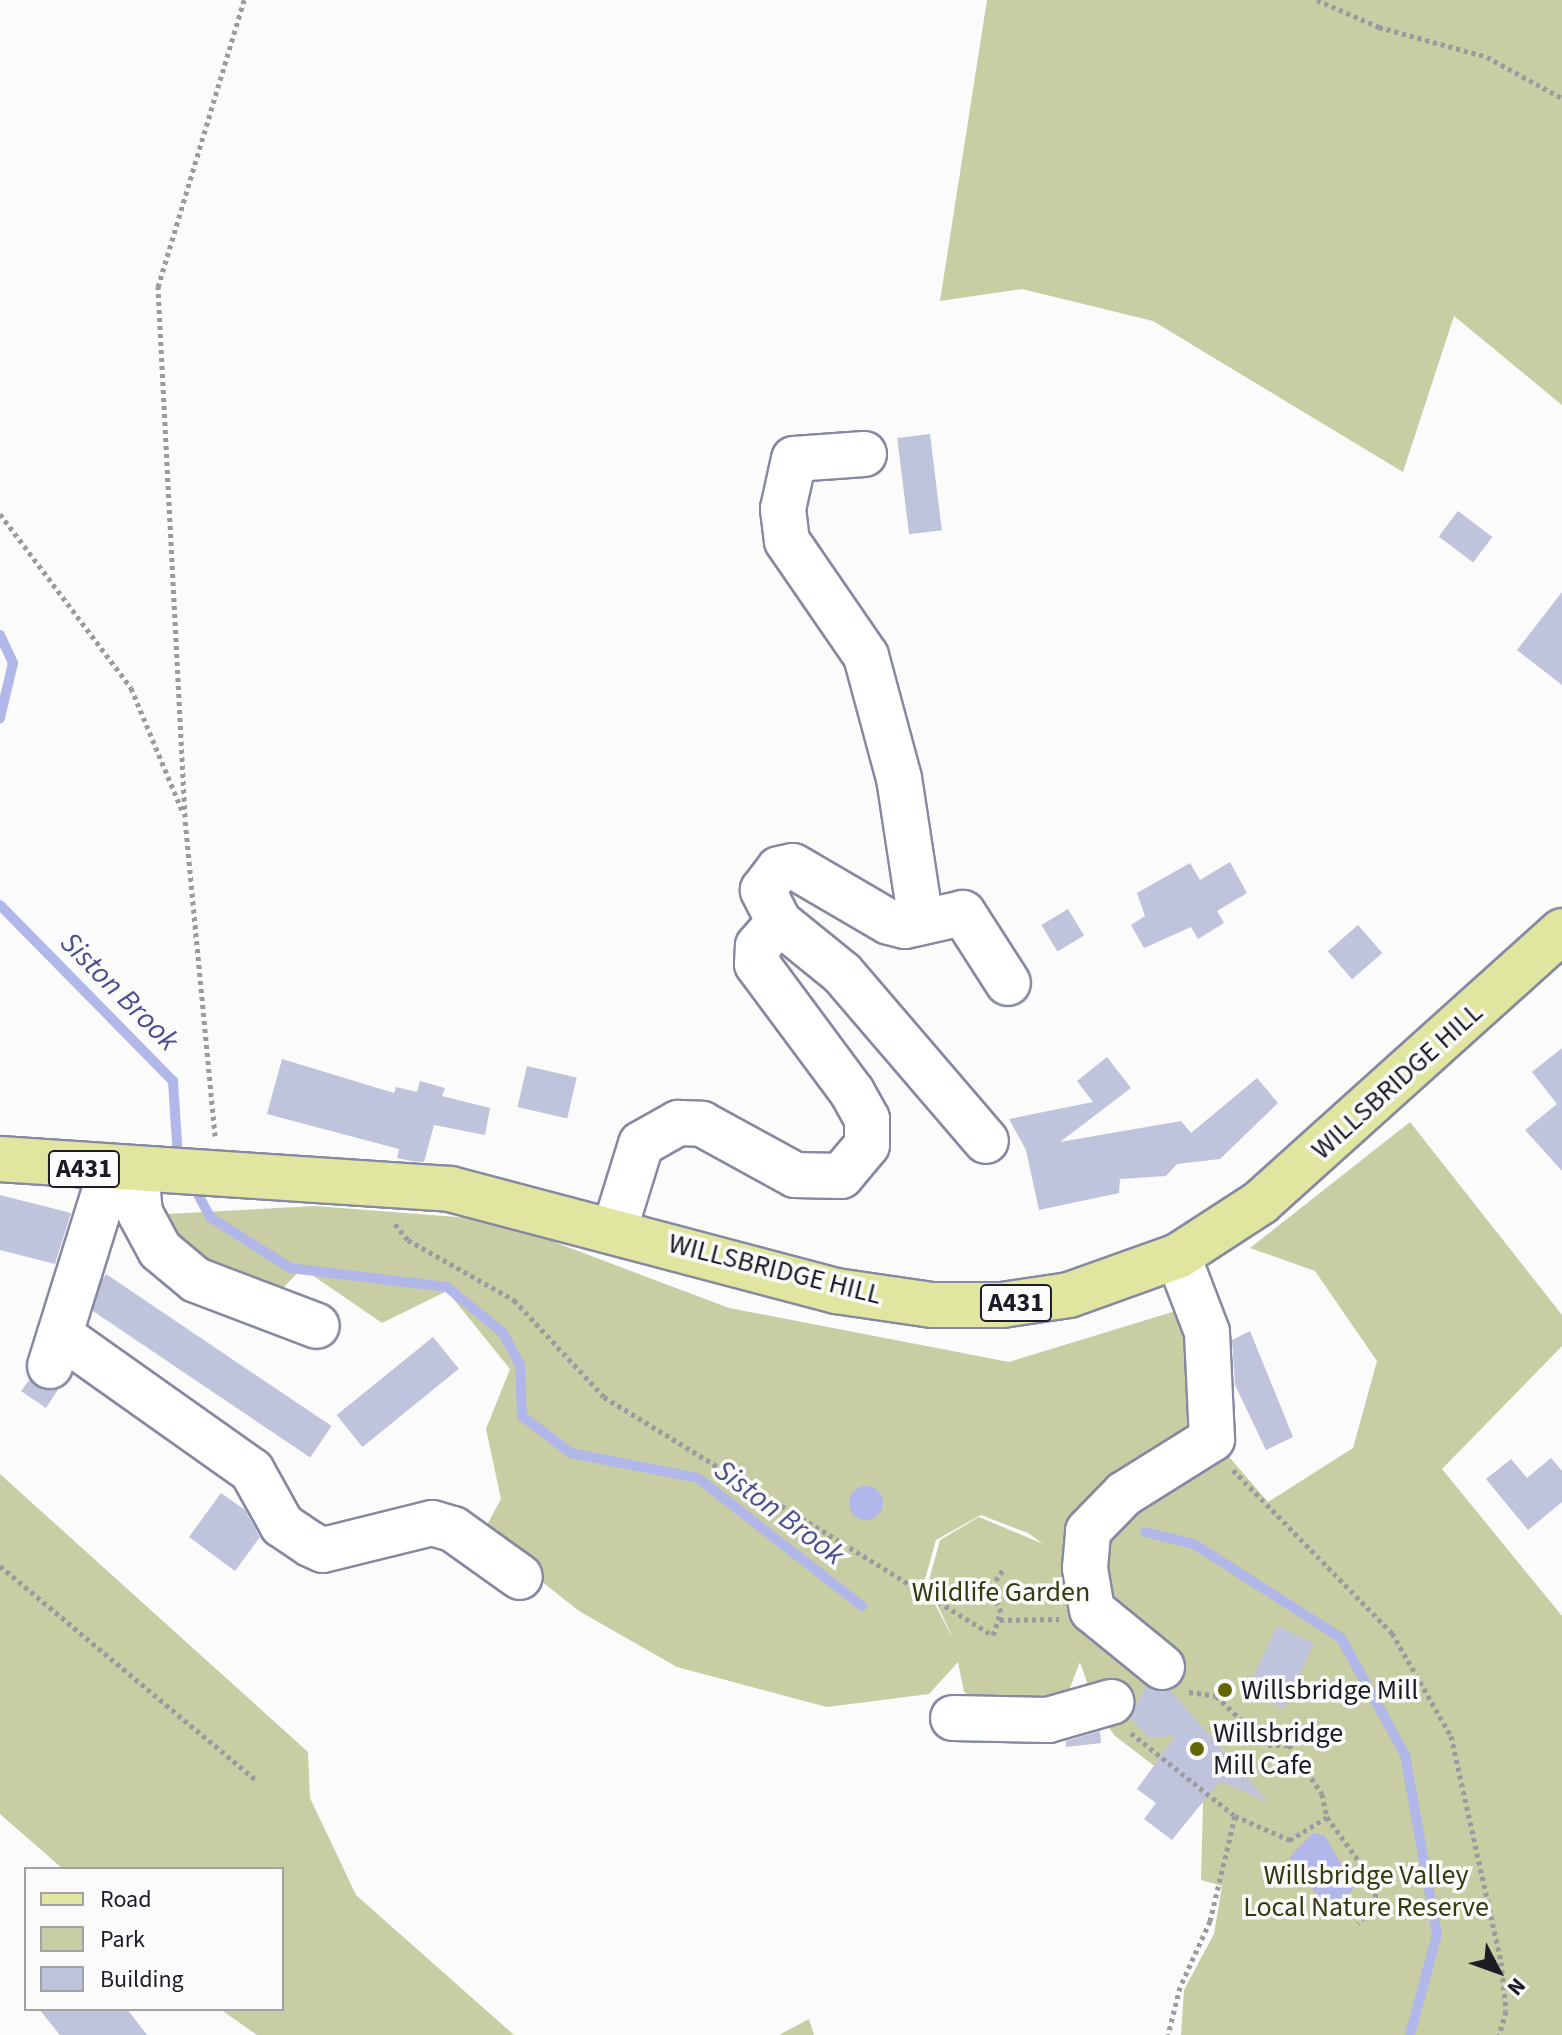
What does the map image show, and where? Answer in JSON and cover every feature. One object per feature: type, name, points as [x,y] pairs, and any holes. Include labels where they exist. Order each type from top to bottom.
[{"type":"main road","name":"WILLSBRIDGE HILL","points":[[235,1173],[450,1189],[615,1228],[836,1291],[932,1305],[1069,1295],[1178,1256],[1261,1202],[1559,940]]},
{"type":"main road","name":"A431","points":[[0,1159],[139,1171],[235,1173]]},
{"type":"street","points":[[864,454],[794,459],[784,520],[787,541],[866,656],[899,778],[921,922]]},
{"type":"street","points":[[986,1141],[842,973],[779,922],[763,890],[779,869],[793,866],[889,922],[921,922],[963,913],[1008,983]]},
{"type":"street","points":[[615,1228],[641,1144],[678,1123],[702,1124],[795,1175],[841,1176],[867,1145],[867,1119],[852,1092],[757,964],[758,946],[779,922]]},
{"type":"street","points":[[139,1171],[140,1213],[160,1250],[196,1280],[317,1326]]},
{"type":"street","points":[[139,1171],[55,1351],[252,1471],[282,1525],[310,1544],[323,1550],[432,1523],[453,1529],[520,1577]]},
{"type":"street","points":[[1162,1667],[1092,1610],[1088,1531],[1124,1494],[1190,1458],[1212,1439],[1215,1393],[1207,1332],[1178,1256]]},
{"type":"street","points":[[953,1718],[1048,1720],[1111,1702]]},
{"type":"path","points":[[235,1173],[185,817],[158,287],[244,0]]},
{"type":"path","points":[[1317,0],[1379,27],[1487,57],[1562,98]]},
{"type":"path","points":[[0,514],[131,688],[185,817]]},
{"type":"path","points":[[371,1181],[408,1240],[514,1300],[604,1397],[993,1635],[1000,1620],[991,1587],[1003,1570]]},
{"type":"path","points":[[1190,1458],[1237,1472],[1392,1633],[1451,1736],[1501,1962],[1506,2011],[1499,2035]]},
{"type":"path","points":[[0,1566],[255,1779]]},
{"type":"path","points":[[1000,1620],[1032,1623],[1092,1610]]},
{"type":"path","points":[[1162,1667],[1189,1692],[1216,1696],[1268,1745],[1289,1745],[1322,1794],[1327,1817],[1376,1885],[1375,1905],[1358,1923]]},
{"type":"path","points":[[1178,1773],[1235,1816],[1290,1840],[1327,1817]]},
{"type":"path","points":[[1168,2035],[1180,1987],[1210,1921],[1235,1816]]},
{"type":"green space","points":[[987,0],[1562,0],[1562,405],[1454,316],[1403,472],[1153,321],[1022,289],[940,301]]},
{"type":"green space","points":[[1410,1122],[1562,1315],[1562,1346],[1442,1469],[1562,1616],[1562,2035],[1181,2035],[1184,1990],[1214,1934],[1222,1886],[1201,1880],[1203,1803],[1115,1736],[1097,1712],[1080,1662],[1064,1703],[989,1711],[964,1692],[958,1662],[929,1694],[827,1707],[677,1667],[579,1611],[482,1534],[501,1499],[486,1429],[510,1369],[447,1291],[382,1323],[302,1268],[269,1303],[162,1242],[167,1214],[315,1206],[496,1220],[729,1308],[1009,1362],[1205,1302],[1230,1458],[1268,1502],[1353,1448],[1377,1361],[1315,1271],[1250,1248]],"holes":[[[981,1515],[1028,1533],[1043,1544],[979,1517],[940,1540],[928,1584],[954,1641],[924,1583],[936,1540]]]},
{"type":"green space","points":[[0,1474],[308,1752],[310,1798],[356,1895],[514,2035],[257,2035],[223,2011],[284,2011],[284,1867],[61,1867],[0,1814]]},
{"type":"green space","points":[[809,2019],[814,2035],[779,2035]]},
{"type":"water","points":[[866,1486],[878,1491],[883,1503],[878,1515],[866,1520],[854,1515],[849,1503],[854,1491]]},
{"type":"water","points":[[1313,1833],[1325,1836],[1354,1887],[1338,1912],[1329,1911],[1289,1858]]},
{"type":"building","points":[[930,434],[942,530],[909,534],[897,438]]},
{"type":"building","points":[[1458,511],[1492,537],[1473,562],[1439,537]]},
{"type":"building","points":[[1562,592],[1562,685],[1517,650]]},
{"type":"building","points":[[1230,862],[1247,893],[1217,911],[1224,923],[1198,939],[1191,927],[1144,948],[1131,925],[1145,916],[1137,893],[1190,863],[1200,880]]},
{"type":"building","points":[[1068,909],[1084,936],[1057,952],[1041,925]]},
{"type":"building","points":[[1358,925],[1382,953],[1352,979],[1328,951]]},
{"type":"building","points":[[1562,1048],[1562,1171],[1525,1130],[1557,1104],[1532,1072]]},
{"type":"building","points":[[1107,1057],[1131,1088],[1060,1142],[1181,1121],[1191,1133],[1257,1078],[1278,1103],[1220,1159],[1177,1164],[1166,1176],[1120,1179],[1119,1193],[1039,1210],[1026,1150],[1009,1119],[1093,1102],[1077,1081]]},
{"type":"building","points":[[282,1059],[394,1093],[396,1087],[417,1092],[420,1081],[445,1088],[442,1096],[490,1108],[485,1135],[434,1125],[424,1162],[411,1161],[397,1158],[399,1149],[267,1114]]},
{"type":"building","points":[[527,1066],[577,1077],[567,1118],[518,1107]]},
{"type":"building","points":[[0,1195],[71,1213],[55,1264],[0,1250]]},
{"type":"building","points":[[106,1274],[331,1426],[310,1458],[85,1306]]},
{"type":"building","points":[[1250,1331],[1293,1437],[1266,1450],[1235,1385],[1232,1340]]},
{"type":"building","points":[[433,1337],[459,1369],[362,1447],[337,1415]]},
{"type":"building","points":[[30,1379],[43,1390],[59,1388],[46,1408],[21,1391]]},
{"type":"building","points":[[1551,1458],[1562,1471],[1562,1502],[1528,1530],[1486,1479],[1511,1459],[1527,1478]]},
{"type":"building","points":[[221,1493],[245,1510],[260,1537],[235,1571],[189,1537]]},
{"type":"building","points":[[1277,1626],[1314,1643],[1284,1709],[1247,1691]]},
{"type":"building","points":[[1146,1686],[1170,1690],[1268,1802],[1220,1781],[1172,1840],[1144,1819],[1156,1803],[1137,1789],[1176,1735],[1150,1738],[1130,1718]]},
{"type":"building","points":[[1100,1731],[1101,1743],[1066,1747],[1066,1741]]},
{"type":"building","points":[[41,2011],[129,2011],[147,2035],[60,2035]]},
{"type":"waterway","name":"Siston Brook","points":[[0,635],[13,663],[0,718]]},
{"type":"waterway","name":"Siston Brook","points":[[0,905],[173,1081],[178,1158]]},
{"type":"waterway","name":"Siston Brook","points":[[192,1183],[210,1217],[290,1268],[447,1287],[503,1333],[520,1365],[522,1416],[571,1453],[698,1478],[862,1606]]},
{"type":"waterway","name":"Siston Brook","points":[[1145,1532],[1194,1544],[1341,1638],[1405,1755],[1437,1934],[1410,2035]]},
{"type":"place","name":"Willsbridge Mill","points":[[1225,1690]]},
{"type":"place","name":"Willsbridge Mill Cafe","points":[[1197,1749]]},
{"type":"park label","name":"Wildlife Garden","points":[[1001,1592]]},
{"type":"park label","name":"Willsbridge Valley Local Nature Reserve","points":[[1366,1891]]}]
